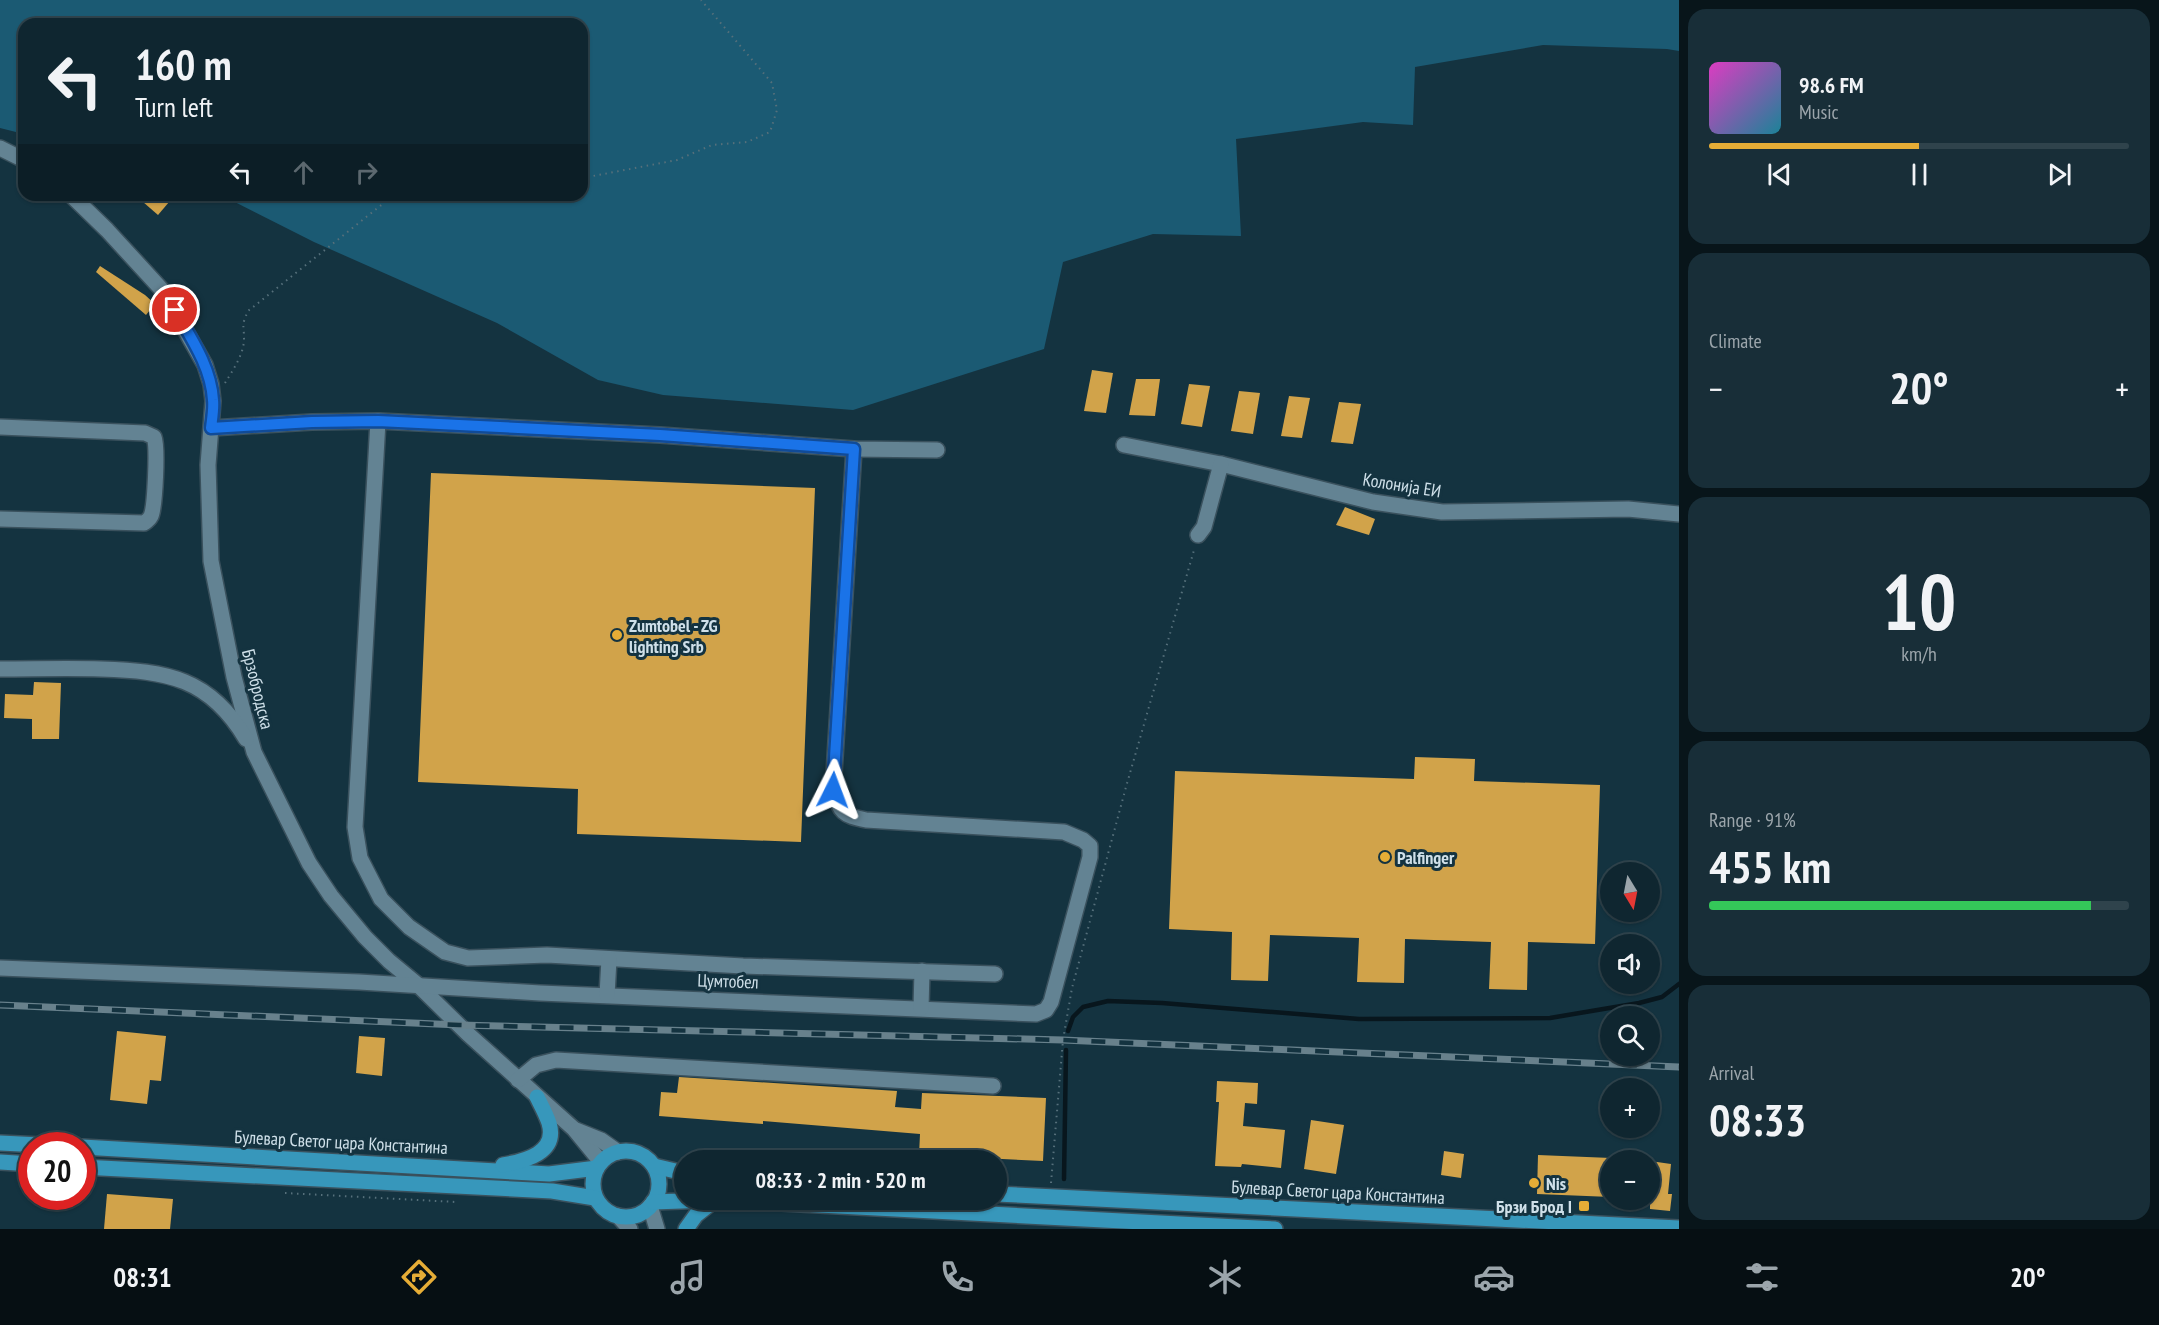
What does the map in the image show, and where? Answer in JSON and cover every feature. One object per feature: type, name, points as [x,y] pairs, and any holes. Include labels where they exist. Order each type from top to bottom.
[{"type":"main road","points":[[480,1170],[521,1162],[541,1154],[550,1138],[550,1125],[537,1096]]},
{"type":"main road","points":[[0,1143],[18,1144]]},
{"type":"main road","name":"Булевар Светог цара Константина","points":[[96,1148],[549,1174],[599,1165]]},
{"type":"main road","points":[[618,1152],[634,1152],[642,1155],[654,1166],[657,1173],[659,1188],[652,1204],[639,1214],[618,1216],[602,1208],[595,1198],[592,1183],[599,1165],[618,1152]]},
{"type":"main road","points":[[0,1162],[18,1163]]},
{"type":"main road","points":[[654,1166],[674,1171]]},
{"type":"main road","name":"Булевар Светог цара Константина","points":[[96,1168],[552,1191],[595,1198]]},
{"type":"main road","name":"Булевар Светог цара Константина","points":[[1007,1195],[1679,1228]]},
{"type":"main road","points":[[652,1204],[674,1202]]},
{"type":"main road","points":[[686,1229],[702,1210]]},
{"type":"main road","points":[[913,1210],[1275,1229]]},
{"type":"street","points":[[0,148],[18,157]]},
{"type":"street","name":"Брзобродска","points":[[77,201],[163,291],[205,365],[213,401],[208,465],[211,561],[234,677],[254,752],[309,863],[331,896],[389,962],[574,1129]]},
{"type":"street","points":[[378,421],[355,827],[360,858],[381,899],[410,927],[445,952],[468,958],[547,955],[743,966],[995,974]]},
{"type":"street","points":[[211,428],[378,421],[660,435],[854,449],[937,450]]},
{"type":"street","points":[[0,427],[145,433],[154,437],[157,449],[153,510],[144,523],[0,519]]},
{"type":"street","name":"Колонија ЕИ","points":[[1124,445],[1221,464],[1373,502],[1442,512],[1628,509],[1679,514]]},
{"type":"street","name":"Цумтобел","points":[[0,968],[1036,1014],[1046,1010],[1051,1002],[1090,857],[1090,846],[1083,840],[1057,831],[866,820],[847,816],[840,808],[833,790],[854,449]]},
{"type":"street","points":[[1198,536],[1204,527],[1221,464]]},
{"type":"street","points":[[0,669],[140,670],[186,681],[221,705],[254,752]]},
{"type":"street","points":[[607,995],[609,959]]},
{"type":"street","points":[[921,1008],[922,971]]},
{"type":"street","points":[[518,1080],[536,1065],[556,1060],[993,1086]]},
{"type":"street","points":[[574,1129],[601,1140],[618,1152]]},
{"type":"street","points":[[574,1129],[599,1165]]},
{"type":"street","points":[[652,1204],[657,1229]]},
{"type":"street","points":[[618,1216],[630,1229]]},
{"type":"path","points":[[588,175],[593,176],[677,160],[712,145],[747,142],[770,132],[777,111],[772,83],[701,0]]},
{"type":"path","points":[[213,401],[237,365],[244,340],[242,325],[248,311],[386,201]]},
{"type":"path","points":[[1050,1197],[1063,1040],[1072,988],[1129,775],[1198,536]]},
{"type":"shaded area","points":[[0,0],[1679,0],[1679,51],[1543,45],[1415,67],[1413,125],[1363,122],[1236,139],[1241,236],[1153,234],[1063,262],[1044,349],[853,410],[663,395],[598,380],[497,323],[314,242],[233,201],[588,201],[588,18],[18,18],[18,132],[0,128]]},
{"type":"building","points":[[142,201],[170,201],[158,215]]},
{"type":"building","points":[[100,266],[155,304],[146,315],[96,272]]},
{"type":"building","points":[[1092,370],[1113,373],[1106,413],[1084,411]]},
{"type":"building","points":[[1136,379],[1160,379],[1155,416],[1129,415]]},
{"type":"building","points":[[1189,384],[1210,386],[1202,427],[1181,424]]},
{"type":"building","points":[[1239,391],[1260,393],[1253,434],[1231,431]]},
{"type":"building","points":[[1289,396],[1310,398],[1302,438],[1281,436]]},
{"type":"building","points":[[1339,402],[1361,404],[1353,444],[1331,442]]},
{"type":"building","name":"Zumtobel - ZG lighting Srb","points":[[431,473],[815,488],[801,842],[577,834],[578,789],[418,782]]},
{"type":"building","points":[[1345,507],[1375,519],[1369,535],[1336,525]]},
{"type":"building","points":[[34,682],[61,683],[59,739],[32,739],[32,719],[4,718],[5,694],[33,695]]},
{"type":"building","name":"Palfinger","points":[[1415,757],[1475,759],[1474,781],[1600,785],[1595,944],[1528,942],[1527,990],[1489,989],[1491,942],[1405,939],[1404,983],[1357,982],[1359,938],[1270,935],[1268,981],[1231,980],[1232,932],[1169,929],[1175,771],[1414,779]]},
{"type":"building","points":[[117,1031],[166,1036],[161,1081],[150,1080],[147,1104],[110,1100]]},
{"type":"building","points":[[359,1036],[385,1038],[382,1076],[356,1073]]},
{"type":"building","points":[[679,1077],[897,1091],[895,1107],[921,1109],[922,1093],[1046,1098],[1043,1161],[1007,1159],[1007,1150],[919,1150],[920,1134],[763,1121],[763,1124],[659,1116],[661,1092],[677,1093]]},
{"type":"building","points":[[1217,1081],[1258,1083],[1257,1104],[1245,1103],[1243,1126],[1285,1130],[1281,1168],[1242,1164],[1241,1167],[1215,1166],[1219,1102],[1216,1102]]},
{"type":"building","points":[[1311,1120],[1344,1125],[1336,1174],[1304,1169]]},
{"type":"building","points":[[1444,1151],[1464,1154],[1461,1178],[1441,1175]]},
{"type":"building","points":[[1538,1155],[1600,1158],[1600,1197],[1537,1194]]},
{"type":"building","points":[[1660,1162],[1671,1164],[1668,1194],[1672,1194],[1670,1211],[1660,1210]]},
{"type":"building","points":[[107,1194],[173,1199],[170,1229],[104,1229]]},
{"type":"waterway","points":[[1068,1031],[1073,1017],[1083,1007],[1108,1001],[1162,1003],[1359,1019],[1550,1018],[1662,997],[1679,984]]},
{"type":"waterway","points":[[1064,1179],[1066,1050]]},
{"type":"railway","points":[[0,1005],[459,1025],[1063,1040],[1679,1067]]},
{"type":"place","name":"Zumtobel - ZG lighting Srb","points":[[617,635]]},
{"type":"place","name":"Palfinger","points":[[1385,857]]},
{"type":"place","name":"Nis","points":[[1534,1183]]},
{"type":"place","name":"Брзи Брод I","points":[[1584,1206]]},
{"type":"route","points":[[175,310],[205,365],[211,384],[213,401],[211,428],[378,421],[660,435],[854,449],[833,790]]}]
